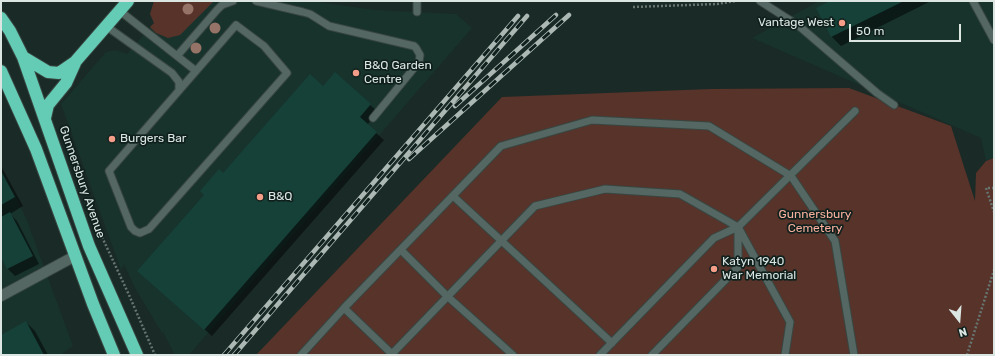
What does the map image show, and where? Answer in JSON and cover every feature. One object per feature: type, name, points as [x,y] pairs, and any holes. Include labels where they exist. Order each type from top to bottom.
[{"type":"highway","points":[[23,57],[48,72],[59,73],[75,62],[128,1]]},
{"type":"highway","name":"Gunnersbury Avenue","points":[[1,18],[10,31],[23,57],[89,246],[137,355]]},
{"type":"highway","points":[[44,118],[48,105],[66,83],[75,62]]},
{"type":"highway","points":[[2,78],[36,149],[75,256],[114,355]]},
{"type":"street","points":[[1,296],[75,256]]},
{"type":"lane","points":[[177,56],[222,5],[233,1]]},
{"type":"lane","points":[[256,1],[303,12],[317,18],[329,26],[414,46],[416,48],[420,55],[419,62],[372,118]]},
{"type":"lane","points":[[417,12],[418,1]]},
{"type":"lane","points":[[760,1],[799,26],[877,93],[894,105]]},
{"type":"lane","points":[[973,1],[994,40]]},
{"type":"lane","points":[[120,11],[196,71]]},
{"type":"lane","points":[[236,25],[264,46],[287,73],[149,229],[140,233],[131,227],[109,171],[196,71],[236,25]]},
{"type":"lane","points":[[106,26],[172,73],[179,82],[179,90]]},
{"type":"lane","points":[[600,355],[714,238],[738,227],[855,111]]},
{"type":"lane","points":[[301,355],[344,308],[501,146],[592,120],[709,126],[791,176],[835,241],[854,355]]},
{"type":"lane","points":[[344,308],[392,355],[535,206],[605,189],[680,194],[738,227],[790,322],[785,355]]},
{"type":"lane","points":[[452,196],[500,242],[612,343]]},
{"type":"lane","points":[[652,355],[738,267],[738,227]]},
{"type":"lane","points":[[401,250],[448,296],[514,355]]},
{"type":"path","points":[[633,7],[717,4],[736,1]]},
{"type":"path","points":[[994,188],[986,188],[994,212]]},
{"type":"path","name":"Gunnersbury Avenue","points":[[99,230],[155,355]]},
{"type":"path","points":[[967,355],[994,270]]},
{"type":"shaded area","points":[[154,1],[310,1],[375,10],[456,14],[472,28],[189,355],[175,355],[163,332],[162,333],[135,288],[124,264],[121,270],[61,104],[106,52],[116,50],[127,54],[154,23],[150,14]]},
{"type":"shaded area","points":[[819,1],[994,1],[994,158],[986,161],[981,138],[752,38]]},
{"type":"shaded area","points":[[1,167],[26,218],[73,346],[63,353],[63,355],[1,355]]},
{"type":"green space","points":[[154,1],[214,1],[180,35],[168,38],[156,33],[150,27],[154,23],[150,14]]},
{"type":"green space","name":"Gunnersbury Cemetery","points":[[849,88],[951,126],[975,201],[976,173],[986,161],[994,158],[994,355],[256,355],[502,97],[711,89]]},
{"type":"building","name":"Vantage West","points":[[830,1],[904,1],[831,37],[816,8]]},
{"type":"building","points":[[335,72],[371,104],[360,117],[377,132],[204,330],[137,271],[204,195],[200,191],[219,169],[223,173],[310,74],[323,86]]},
{"type":"building","points":[[1,171],[15,197],[1,205]]},
{"type":"building","points":[[10,212],[33,256],[7,269],[1,257],[1,217]]},
{"type":"building","points":[[26,321],[44,355],[1,355],[1,335]]},
{"type":"railway","points":[[455,106],[556,15]]},
{"type":"railway","points":[[409,159],[569,15]]},
{"type":"railway","points":[[224,355],[518,16]]},
{"type":"railway","points":[[234,355],[527,16]]},
{"type":"place","name":"Vantage West","points":[[842,23]]},
{"type":"place","name":"B&Q Garden Centre","points":[[356,73]]},
{"type":"place","name":"Burgers Bar","points":[[112,139]]},
{"type":"place","name":"B&Q","points":[[260,197]]},
{"type":"place","name":"Katyn 1940 War Memorial","points":[[714,269]]}]
